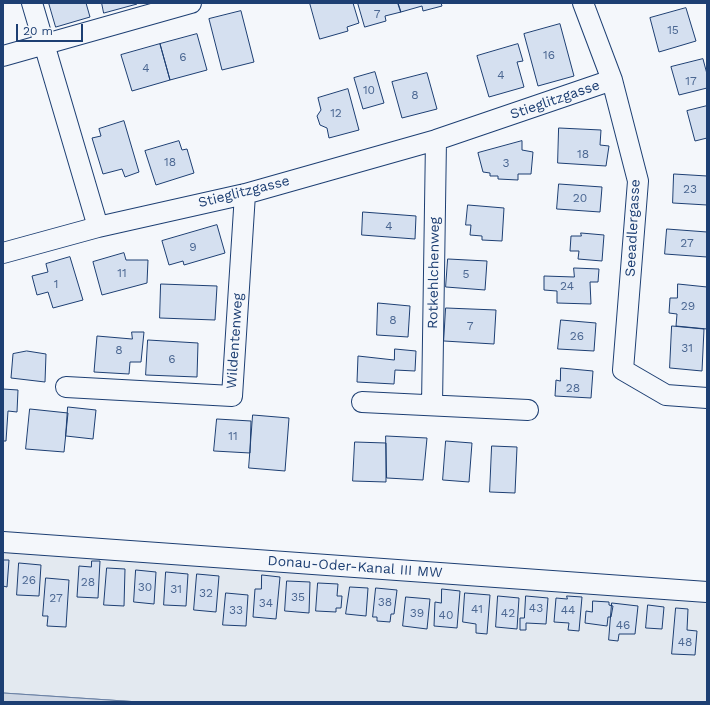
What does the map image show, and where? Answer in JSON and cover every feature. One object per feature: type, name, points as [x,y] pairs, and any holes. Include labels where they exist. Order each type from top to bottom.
[{"type":"street","points":[[32,3],[98,227]]},
{"type":"street","points":[[3,56],[191,3]]},
{"type":"street","name":"Seeadlergasse","points":[[583,3],[612,80],[638,181],[623,370],[666,395],[707,398]]},
{"type":"street","name":"Stieglitzgasse","points":[[3,253],[98,227],[244,194],[436,140],[612,80]]},
{"type":"street","name":"Rotkehlchenweg","points":[[432,405],[436,140]]},
{"type":"street","name":"Wildentenweg","points":[[66,387],[232,396],[244,194]]},
{"type":"street","points":[[362,402],[528,410]]},
{"type":"street","name":"Donau-Oder-Kanal III MW","points":[[3,542],[707,592]]},
{"type":"shaded area","points":[[3,552],[707,601],[707,702],[139,702],[3,693]]},
{"type":"shaded area","points":[[3,693],[139,702],[3,702]]},
{"type":"building","points":[[49,3],[86,3],[90,17],[56,27]]},
{"type":"building","points":[[102,3],[137,3],[137,4],[104,13]]},
{"type":"building","points":[[310,3],[353,3],[359,23],[347,27],[348,31],[320,39]]},
{"type":"building","points":[[358,3],[398,3],[401,12],[385,16],[386,21],[365,27]]},
{"type":"building","points":[[398,3],[441,3],[442,6],[423,11],[422,6],[401,12]]},
{"type":"building","points":[[686,8],[696,41],[659,52],[650,18]]},
{"type":"building","points":[[241,11],[254,62],[222,70],[209,19]]},
{"type":"building","points":[[560,24],[574,76],[538,86],[524,34]]},
{"type":"building","points":[[197,34],[207,70],[170,80],[160,44]]},
{"type":"building","points":[[160,44],[170,80],[132,91],[121,55]]},
{"type":"building","points":[[518,44],[523,61],[517,62],[524,87],[489,97],[477,56]]},
{"type":"building","points":[[703,59],[707,74],[707,88],[679,95],[671,67]]},
{"type":"building","points":[[375,72],[384,103],[363,109],[354,78]]},
{"type":"building","points":[[427,73],[437,109],[402,118],[392,82]]},
{"type":"building","points":[[348,89],[359,130],[329,138],[327,128],[320,125],[317,116],[321,110],[318,98]]},
{"type":"building","points":[[707,106],[707,138],[695,141],[687,111]]},
{"type":"building","points":[[124,121],[139,172],[125,177],[122,169],[103,174],[92,138],[101,136],[99,129]]},
{"type":"building","points":[[559,128],[601,130],[600,145],[609,146],[606,166],[558,163]]},
{"type":"building","points":[[179,141],[182,150],[187,149],[194,173],[156,185],[145,151]]},
{"type":"building","points":[[522,141],[522,150],[533,152],[531,174],[518,174],[518,180],[498,179],[498,176],[490,176],[490,173],[483,172],[478,153]]},
{"type":"building","points":[[674,174],[707,176],[707,205],[673,203]]},
{"type":"building","points":[[559,184],[602,187],[600,212],[557,209]]},
{"type":"building","points":[[468,205],[504,208],[502,241],[482,240],[482,236],[470,235],[471,225],[466,225]]},
{"type":"building","points":[[363,212],[416,216],[415,239],[362,235]]},
{"type":"building","points":[[217,225],[225,253],[184,265],[183,261],[169,265],[162,241]]},
{"type":"building","points":[[667,229],[707,232],[707,257],[665,254]]},
{"type":"building","points":[[581,233],[604,235],[602,261],[578,259],[579,251],[570,251],[571,236],[581,236]]},
{"type":"building","points":[[124,253],[126,260],[148,260],[147,283],[102,295],[93,262]]},
{"type":"building","points":[[70,257],[83,300],[53,308],[48,292],[37,295],[32,276],[48,272],[46,264]]},
{"type":"building","points":[[448,259],[487,261],[485,290],[446,287]]},
{"type":"building","points":[[574,268],[599,269],[598,282],[590,282],[591,304],[557,303],[557,291],[544,290],[544,276],[574,277]]},
{"type":"building","points":[[161,284],[217,286],[215,320],[160,318]]},
{"type":"building","points":[[678,284],[707,287],[707,329],[676,326],[677,314],[669,313],[670,298],[677,298]]},
{"type":"building","points":[[378,303],[410,306],[408,337],[377,335]]},
{"type":"building","points":[[446,308],[496,310],[494,344],[444,341]]},
{"type":"building","points":[[561,320],[596,323],[594,351],[558,349]]},
{"type":"building","points":[[672,326],[704,329],[702,371],[670,368]]},
{"type":"building","points":[[132,332],[144,332],[141,362],[130,362],[129,374],[94,372],[97,336],[132,339]]},
{"type":"building","points":[[148,340],[198,343],[197,377],[146,375]]},
{"type":"building","points":[[395,349],[416,351],[415,371],[395,370],[394,384],[357,382],[358,356],[394,360]]},
{"type":"building","points":[[27,351],[46,354],[45,382],[11,378],[13,354]]},
{"type":"building","points":[[561,368],[593,371],[591,398],[555,396],[556,380],[560,381]]},
{"type":"building","points":[[3,389],[18,390],[17,412],[8,411],[6,441],[3,441]]},
{"type":"building","points":[[68,407],[96,410],[93,439],[66,436]]},
{"type":"building","points":[[30,409],[68,413],[64,452],[26,449]]},
{"type":"building","points":[[253,415],[289,418],[285,471],[249,468]]},
{"type":"building","points":[[217,419],[251,421],[250,453],[214,451]]},
{"type":"building","points":[[386,436],[427,438],[423,480],[387,478]]},
{"type":"building","points":[[446,441],[472,443],[469,482],[443,480]]},
{"type":"building","points":[[355,442],[386,443],[386,482],[353,481]]},
{"type":"building","points":[[492,446],[517,447],[515,493],[490,492]]},
{"type":"building","points":[[3,560],[9,560],[7,587],[3,586]]},
{"type":"building","points":[[92,561],[100,561],[98,598],[77,597],[79,566],[91,567]]},
{"type":"building","points":[[19,563],[41,565],[39,596],[17,595]]},
{"type":"building","points":[[107,568],[125,569],[124,606],[104,605]]},
{"type":"building","points":[[136,570],[156,572],[154,604],[134,602]]},
{"type":"building","points":[[166,572],[188,574],[186,606],[164,605]]},
{"type":"building","points":[[197,574],[219,576],[216,612],[194,610]]},
{"type":"building","points":[[262,575],[280,577],[276,619],[253,617],[255,589],[261,589]]},
{"type":"building","points":[[46,578],[69,580],[66,627],[47,626],[48,616],[43,616]]},
{"type":"building","points":[[287,581],[310,582],[309,613],[285,611]]},
{"type":"building","points":[[318,583],[338,584],[337,596],[342,596],[341,608],[336,608],[336,612],[316,611]]},
{"type":"building","points":[[350,587],[368,588],[366,616],[346,614]]},
{"type":"building","points":[[376,588],[397,590],[394,614],[391,614],[390,622],[377,621],[377,617],[373,617]]},
{"type":"building","points":[[442,589],[460,591],[457,628],[434,626],[435,602],[441,603]]},
{"type":"building","points":[[226,593],[248,595],[246,626],[223,625]]},
{"type":"building","points":[[465,593],[490,595],[487,634],[476,633],[476,624],[463,622]]},
{"type":"building","points":[[498,596],[519,598],[517,629],[496,627]]},
{"type":"building","points":[[526,596],[548,598],[546,624],[526,623],[526,630],[520,630],[520,618],[524,618]]},
{"type":"building","points":[[567,596],[582,597],[579,631],[568,630],[569,623],[554,622],[556,598],[567,599]]},
{"type":"building","points":[[406,597],[430,599],[427,629],[403,626]]},
{"type":"building","points":[[593,601],[609,602],[609,605],[613,606],[611,617],[608,617],[607,626],[585,623],[586,611],[592,612]]},
{"type":"building","points":[[612,603],[638,606],[635,634],[619,634],[618,641],[609,640]]},
{"type":"building","points":[[648,605],[664,607],[662,629],[646,628]]},
{"type":"building","points":[[676,608],[688,609],[687,630],[697,631],[695,655],[672,654]]}]
